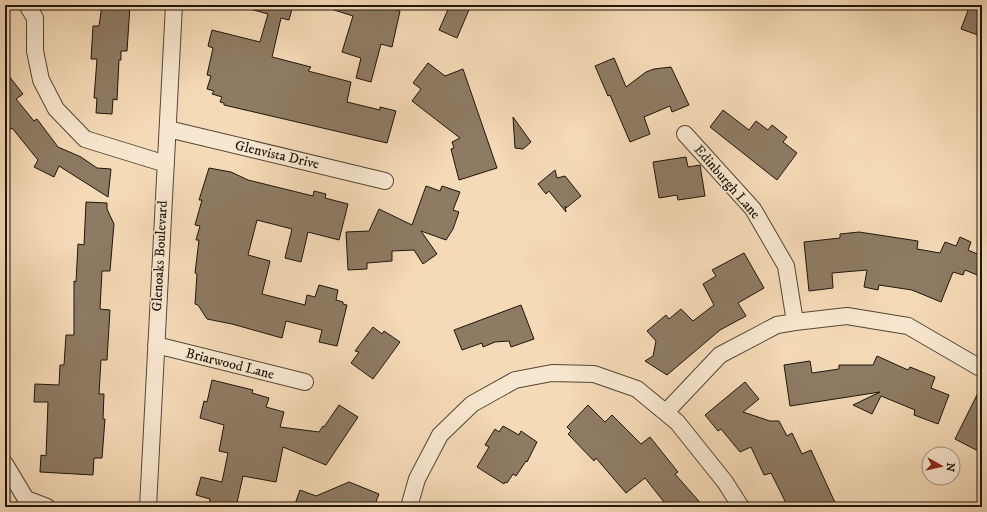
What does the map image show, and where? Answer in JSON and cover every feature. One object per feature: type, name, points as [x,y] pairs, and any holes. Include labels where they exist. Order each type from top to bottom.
[{"type":"street","points":[[27,5],[35,18],[35,51],[41,80],[56,109],[85,139],[166,164]]},
{"type":"street","name":"Glenoaks Boulevard","points":[[148,507],[174,5]]},
{"type":"street","name":"Glenvista Drive","points":[[168,130],[385,181]]},
{"type":"street","name":"Edinburgh Lane","points":[[685,134],[753,209],[786,266],[795,322]]},
{"type":"street","points":[[666,412],[720,355],[777,325],[795,322],[847,316],[908,326],[982,369]]},
{"type":"street","name":"Briarwood Lane","points":[[156,344],[305,382]]},
{"type":"street","points":[[409,507],[417,479],[440,435],[472,404],[515,380],[552,373],[594,374],[637,389],[677,422],[725,482],[741,507]]},
{"type":"street","points":[[5,464],[26,499],[47,507]]},
{"type":"building","points":[[102,5],[130,5],[127,51],[121,51],[121,60],[119,60],[117,100],[113,99],[112,114],[96,113],[97,98],[94,98],[97,59],[91,59],[93,26],[99,26]]},
{"type":"building","points":[[250,5],[293,5],[289,20],[281,18],[272,57],[311,67],[308,71],[351,82],[347,102],[380,110],[380,107],[396,111],[387,143],[224,105],[224,103],[220,102],[222,97],[212,94],[214,91],[207,89],[211,76],[207,75],[213,48],[208,46],[212,30],[260,42],[268,14],[250,9]]},
{"type":"building","points":[[329,5],[380,5],[400,11],[392,47],[381,44],[371,82],[356,78],[361,58],[342,52],[353,16],[328,8]]},
{"type":"building","points":[[450,5],[471,5],[457,38],[439,30]]},
{"type":"building","points":[[970,5],[982,5],[982,26],[978,35],[961,29]]},
{"type":"building","points":[[614,58],[626,87],[646,72],[654,69],[671,67],[689,105],[672,112],[670,106],[644,117],[650,134],[630,142],[610,95],[608,96],[595,66]]},
{"type":"building","points":[[428,63],[445,76],[463,69],[497,168],[459,180],[451,149],[454,148],[452,142],[460,138],[412,101],[421,89],[413,83]]},
{"type":"building","points":[[5,71],[23,94],[16,99],[34,121],[37,119],[58,147],[81,157],[97,168],[111,169],[108,197],[59,166],[54,177],[34,167],[38,160],[12,128],[5,134]]},
{"type":"building","points":[[723,110],[749,130],[756,121],[768,130],[772,125],[787,137],[783,142],[797,153],[777,180],[710,127]]},
{"type":"building","points":[[513,117],[531,142],[523,149],[515,148]]},
{"type":"building","points":[[686,157],[688,167],[700,165],[705,196],[678,200],[677,195],[659,198],[653,162]]},
{"type":"building","points":[[209,168],[231,172],[248,180],[313,196],[314,191],[326,194],[325,198],[348,204],[339,240],[308,232],[301,262],[285,258],[292,229],[257,220],[248,255],[270,261],[262,294],[305,305],[307,295],[315,297],[319,285],[338,290],[336,300],[347,305],[337,346],[319,342],[322,330],[286,321],[282,338],[232,324],[207,319],[198,305],[195,304],[197,274],[195,273],[199,240],[196,240],[200,226],[195,225],[202,200],[199,200]]},
{"type":"building","points":[[555,170],[557,178],[565,176],[581,196],[566,208],[565,206],[566,212],[549,191],[546,194],[538,184]]},
{"type":"building","points":[[426,186],[440,191],[442,186],[460,192],[453,210],[459,212],[453,229],[446,240],[421,231],[437,254],[423,264],[414,250],[392,251],[392,261],[367,263],[367,269],[348,270],[346,232],[369,231],[379,209],[412,225]]},
{"type":"building","points":[[86,202],[107,203],[107,209],[114,224],[110,271],[102,271],[100,309],[110,310],[107,360],[101,360],[99,394],[104,394],[103,419],[105,419],[102,458],[94,458],[93,475],[40,472],[41,455],[46,456],[48,402],[34,402],[35,384],[59,385],[60,365],[64,365],[66,335],[74,335],[74,281],[76,282],[78,244],[84,245]]},
{"type":"building","points":[[859,232],[918,241],[917,249],[940,253],[945,242],[956,246],[960,237],[971,242],[968,250],[982,256],[982,277],[965,270],[963,275],[953,272],[941,302],[912,290],[879,285],[878,290],[864,287],[867,270],[832,273],[833,288],[809,291],[804,242],[840,238],[840,234]]},
{"type":"building","points":[[744,253],[764,288],[738,303],[746,316],[720,330],[667,375],[645,361],[653,356],[656,341],[647,331],[666,315],[669,319],[681,309],[693,321],[714,305],[703,284],[716,276],[712,270]]},
{"type":"building","points":[[521,305],[534,339],[511,347],[509,341],[495,342],[483,347],[482,343],[462,350],[454,330]]},
{"type":"building","points":[[373,327],[382,334],[384,331],[400,342],[373,379],[351,363],[359,352],[355,351]]},
{"type":"building","points":[[877,356],[908,370],[910,367],[935,377],[931,388],[949,395],[938,424],[914,415],[915,410],[881,396],[872,414],[853,405],[880,392],[790,406],[784,365],[810,361],[812,373],[839,369],[839,365],[873,365]]},
{"type":"building","points":[[212,380],[253,390],[252,393],[269,398],[266,407],[284,412],[280,427],[319,432],[339,405],[358,417],[326,465],[283,447],[276,482],[243,476],[236,507],[209,507],[210,499],[196,495],[201,477],[222,482],[228,453],[219,451],[224,425],[200,418],[204,401],[207,402]]},
{"type":"building","points":[[745,382],[759,399],[743,412],[770,421],[779,421],[787,436],[792,433],[802,454],[811,450],[837,507],[788,507],[771,473],[764,475],[751,447],[740,452],[721,429],[718,431],[705,415]]},
{"type":"building","points":[[982,385],[982,453],[955,439]]},
{"type":"building","points":[[588,405],[605,422],[612,415],[641,444],[650,437],[678,472],[675,474],[704,507],[668,507],[645,478],[626,493],[596,458],[594,461],[568,434],[571,431],[567,427]]},
{"type":"building","points":[[503,426],[519,435],[521,431],[537,442],[527,462],[526,461],[516,476],[513,474],[507,483],[505,482],[504,484],[477,467],[489,447],[485,445],[495,429],[499,432]]},
{"type":"building","points":[[349,482],[379,494],[374,507],[289,507],[295,504],[300,490],[316,496]]}]
